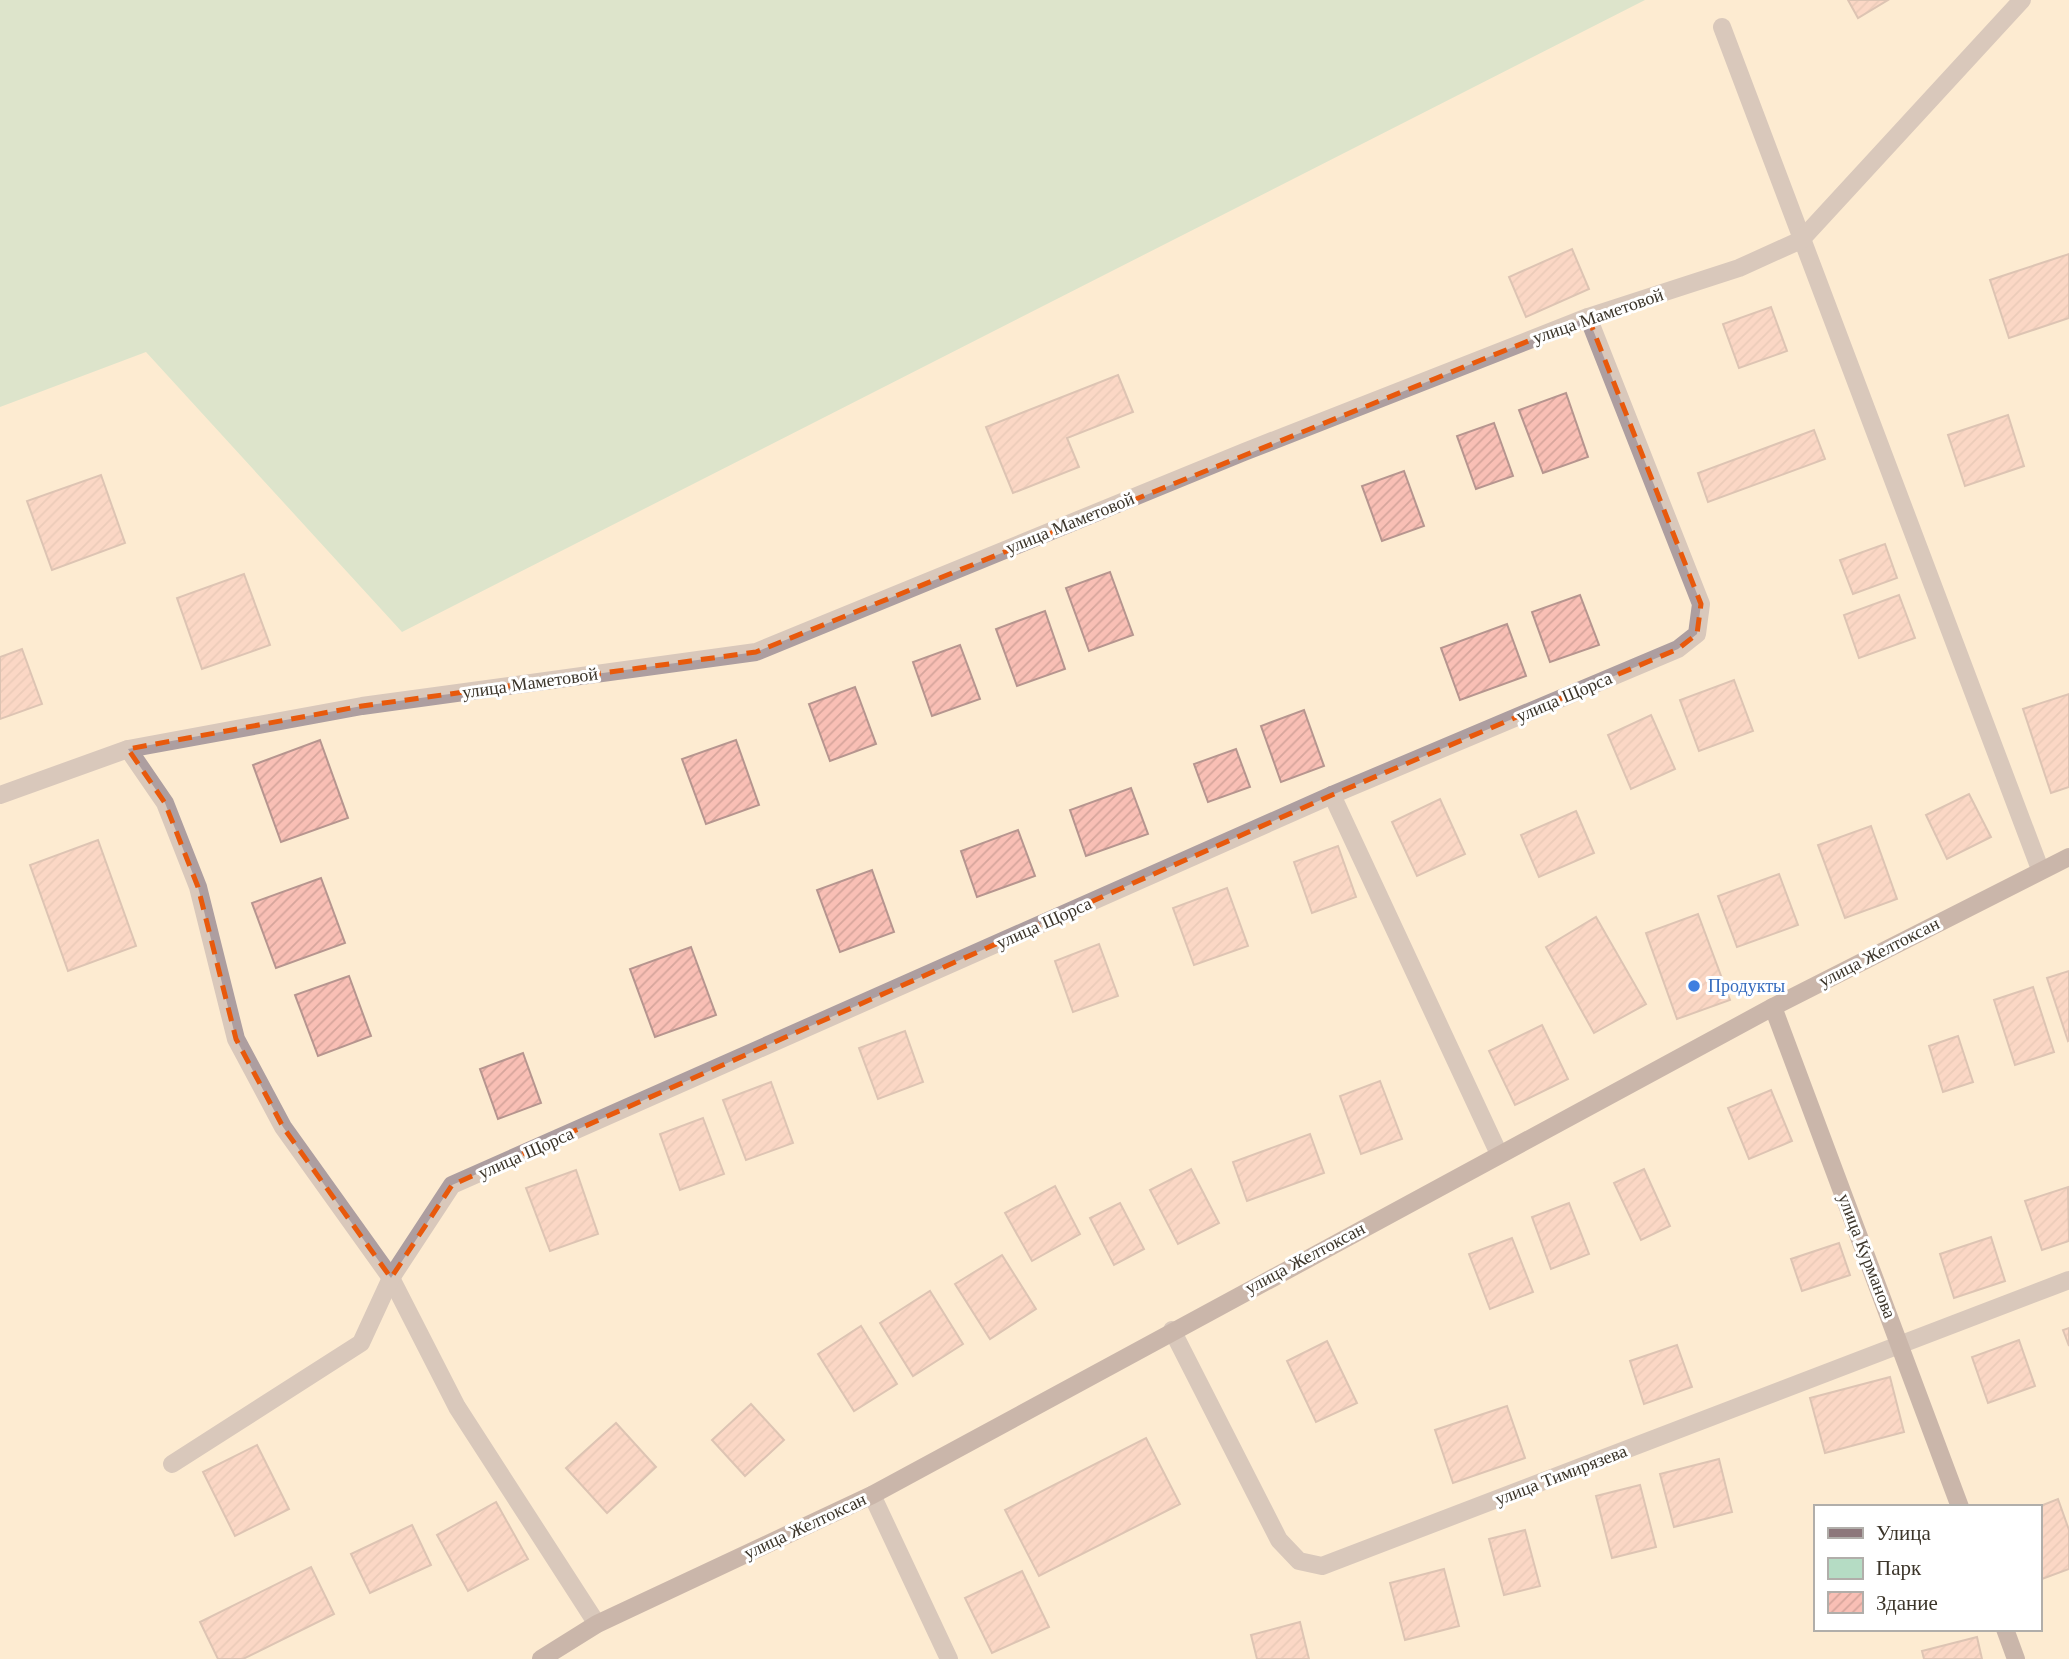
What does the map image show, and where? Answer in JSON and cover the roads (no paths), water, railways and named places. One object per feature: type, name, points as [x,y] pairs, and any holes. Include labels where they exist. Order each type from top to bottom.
[{"type":"street","name":"улица Маметовой","points":[[0,795],[128,749],[362,706],[756,652],[1244,452],[1588,317],[1739,268],[1801,240],[2022,0]]},
{"type":"street","points":[[1722,27],[2039,870]]},
{"type":"street","name":"улица Щорса","points":[[172,1464],[361,1343],[391,1278],[452,1185],[1332,795],[1678,649],[1698,634],[1701,604],[1588,317]]},
{"type":"street","points":[[128,749],[165,803],[198,887],[236,1039],[283,1127],[391,1278],[457,1407],[597,1624]]},
{"type":"street","points":[[1332,795],[1499,1154]]},
{"type":"street","name":"улица Желтоксан","points":[[541,1659],[597,1624],[872,1494],[1172,1329],[1773,1007],[2069,857]]},
{"type":"street","name":"улица Курманова","points":[[1773,1007],[1959,1505]]},
{"type":"street","name":"улица Тимирязева","points":[[1172,1329],[1279,1540],[1299,1561],[1322,1566],[2069,1280]]},
{"type":"street","points":[[872,1494],[948,1659]]},
{"type":"street","points":[[2006,1631],[2016,1659]]},
{"type":"place","name":"Продукты","points":[[1694,986]]}]
